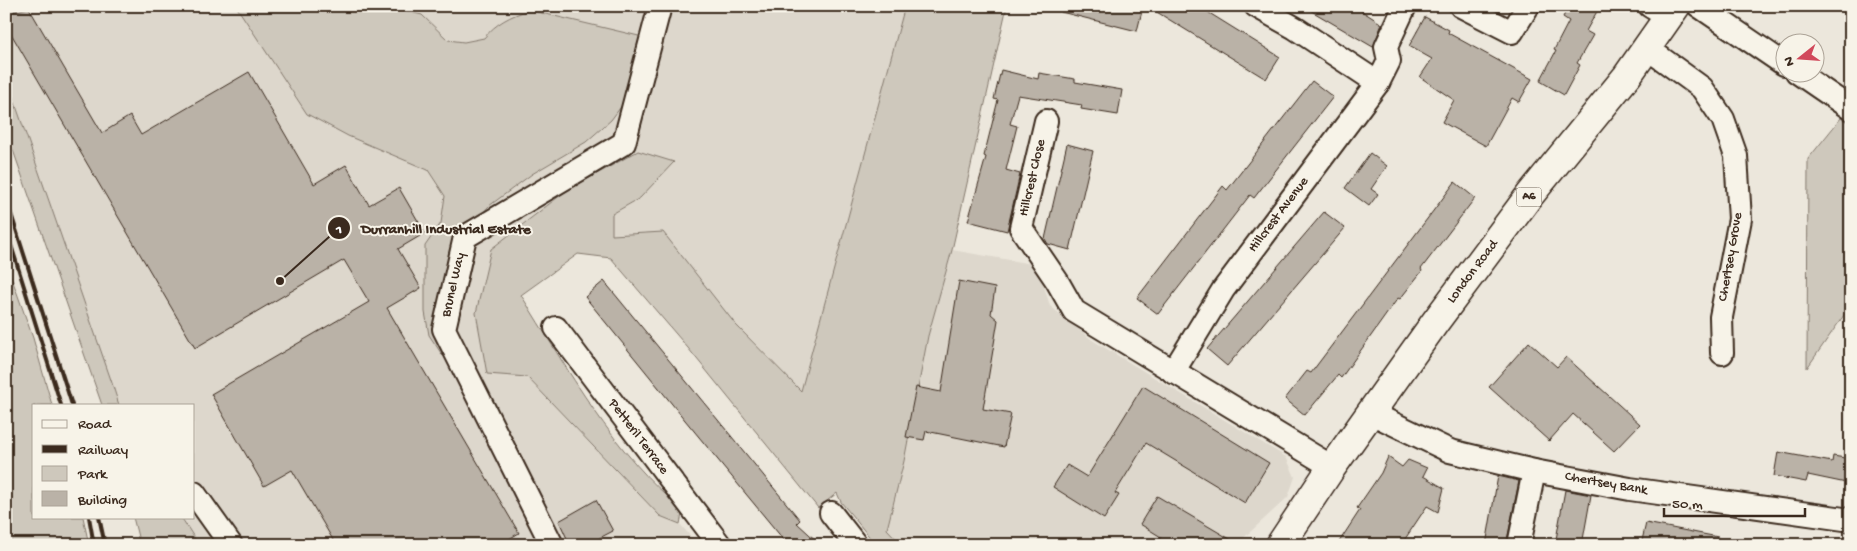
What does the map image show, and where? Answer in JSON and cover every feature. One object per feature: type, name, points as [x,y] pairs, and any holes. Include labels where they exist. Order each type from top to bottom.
[{"type":"main road","name":"London Road","points":[[1280,545],[1332,467],[1530,195],[1647,48],[1665,10]]},
{"type":"street","name":"Brunel Way","points":[[552,545],[444,329],[465,236],[624,143],[660,6]]},
{"type":"street","points":[[1256,6],[1295,28],[1378,83]]},
{"type":"street","name":"Hillcrest Avenue","points":[[1174,372],[1224,290],[1378,83],[1389,61],[1386,46],[1405,6]]},
{"type":"street","points":[[1461,6],[1512,32],[1528,6]]},
{"type":"street","points":[[1699,6],[1774,57]]},
{"type":"street","name":"Chertsey Grove","points":[[1647,48],[1702,88],[1723,119],[1736,156],[1740,219],[1721,316],[1722,353]]},
{"type":"street","points":[[1812,82],[1851,109]]},
{"type":"street","name":"Hillcrest Close","points":[[1046,121],[1021,228],[1057,281],[1074,311],[1174,372]]},
{"type":"street","name":"Petteril Terrace","points":[[556,328],[720,545]]},
{"type":"street","points":[[1174,372],[1332,467]]},
{"type":"street","name":"Chertsey Bank","points":[[1371,413],[1450,450],[1534,471],[1630,489],[1851,520]]},
{"type":"street","points":[[1520,545],[1534,471]]},
{"type":"street","points":[[195,494],[231,545]]},
{"type":"street","points":[[830,513],[856,545]]},
{"type":"shaded area","points":[[6,6],[905,6],[801,391],[736,325],[612,235],[612,214],[640,198],[638,152],[566,191],[491,249],[527,377],[660,516],[680,524],[698,545],[199,545],[182,518],[195,518],[195,404],[119,404],[6,77]]},
{"type":"shaded area","points":[[952,250],[1032,264],[1040,273],[1050,306],[1092,340],[1286,457],[1295,477],[1288,497],[1236,545],[899,544],[887,530],[904,461],[928,336]]},
{"type":"green space","points":[[236,6],[388,6],[422,15],[448,40],[464,42],[484,38],[493,28],[504,21],[529,10],[643,37],[626,100],[611,120],[586,142],[532,174],[489,206],[458,241],[442,321],[443,356],[429,335],[425,312],[425,246],[441,223],[445,196],[428,170],[348,136],[307,114]]},
{"type":"green space","points":[[905,6],[1007,6],[952,250],[928,336],[904,461],[887,529],[902,545],[876,545],[841,502],[837,493],[818,508],[688,348],[611,258],[578,254],[521,295],[574,380],[614,438],[659,488],[683,509],[680,524],[660,516],[527,377],[487,374],[476,313],[491,249],[566,191],[638,151],[674,162],[640,198],[612,214],[612,235],[663,232],[736,325],[801,391]]},
{"type":"green space","points":[[6,77],[119,404],[102,404],[6,130]]},
{"type":"green space","points":[[1841,118],[1851,125],[1851,305],[1807,368],[1808,159]]},
{"type":"green space","points":[[6,262],[33,338],[52,404],[32,404],[32,518],[83,518],[89,545],[13,545],[6,524]]},
{"type":"green space","points":[[133,518],[182,518],[199,545],[140,545]]},
{"type":"building","points":[[1062,6],[1124,6],[1142,11],[1137,31],[1061,12]]},
{"type":"building","points":[[1147,6],[1198,6],[1280,57],[1266,79]]},
{"type":"building","points":[[1303,6],[1354,6],[1382,24],[1373,47]]},
{"type":"building","points":[[1569,6],[1600,6],[1586,31],[1593,35],[1577,63],[1580,65],[1564,95],[1540,81],[1569,21],[1563,17]]},
{"type":"building","points":[[29,8],[102,133],[130,116],[141,135],[249,72],[314,184],[346,165],[369,205],[399,188],[425,233],[398,249],[421,288],[387,308],[519,533],[499,545],[336,545],[292,470],[264,486],[211,394],[369,302],[344,260],[195,348],[6,25],[6,13]]},
{"type":"building","points":[[1425,17],[1449,30],[1448,33],[1532,79],[1519,102],[1512,98],[1486,146],[1442,122],[1454,100],[1420,77],[1432,59],[1409,46]]},
{"type":"building","points":[[1001,70],[1038,79],[1039,73],[1075,79],[1075,82],[1122,90],[1118,115],[1081,109],[1082,105],[1018,95],[1010,124],[1017,126],[1006,170],[1020,174],[1007,231],[968,221],[986,157],[984,156],[998,100],[994,99]]},
{"type":"building","points":[[1312,81],[1333,97],[1254,198],[1250,195],[1158,314],[1137,298],[1223,186],[1227,190]]},
{"type":"building","points":[[1067,144],[1093,151],[1070,250],[1048,244],[1045,239]]},
{"type":"building","points":[[1370,153],[1387,166],[1371,189],[1378,194],[1369,206],[1345,188]]},
{"type":"building","points":[[1455,182],[1475,198],[1421,269],[1422,271],[1400,299],[1398,298],[1341,378],[1338,375],[1305,415],[1285,399],[1307,371],[1311,373]]},
{"type":"building","points":[[1324,212],[1345,228],[1227,366],[1207,349]]},
{"type":"building","points":[[604,281],[800,520],[797,523],[821,545],[788,545],[685,420],[585,297]]},
{"type":"building","points":[[959,281],[995,288],[991,314],[998,320],[983,409],[1011,414],[1004,447],[926,431],[924,440],[906,437],[916,387],[941,392]]},
{"type":"building","points":[[1529,342],[1557,367],[1566,357],[1640,424],[1614,451],[1573,414],[1549,441],[1489,387]]},
{"type":"building","points":[[1143,386],[1269,463],[1245,503],[1146,443],[1115,493],[1119,495],[1104,519],[1053,487],[1067,465],[1087,477]]},
{"type":"building","points":[[1778,452],[1832,462],[1833,456],[1851,459],[1851,484],[1808,475],[1806,482],[1774,476]]},
{"type":"building","points":[[1388,457],[1402,467],[1408,460],[1427,468],[1423,476],[1444,488],[1438,512],[1427,506],[1401,545],[1337,545],[1360,510],[1357,508],[1381,473]]},
{"type":"building","points":[[1498,476],[1519,481],[1506,545],[1486,545]]},
{"type":"building","points":[[1565,490],[1591,495],[1582,545],[1555,545]]},
{"type":"building","points":[[1157,496],[1240,545],[1157,545],[1161,537],[1140,524]]},
{"type":"building","points":[[596,500],[613,531],[586,545],[570,545],[559,521]]},
{"type":"building","points":[[1646,523],[1718,537],[1717,545],[1641,545]]},
{"type":"railway","points":[[6,198],[72,404]]},
{"type":"railway","points":[[6,229],[61,404]]},
{"type":"railway","points":[[89,518],[94,545]]},
{"type":"railway","points":[[99,518],[105,545]]},
{"type":"railway","points":[[6,539],[8,545]]},
{"type":"place","name":"Durranhill Industrial Estate","points":[[280,281]]}]
